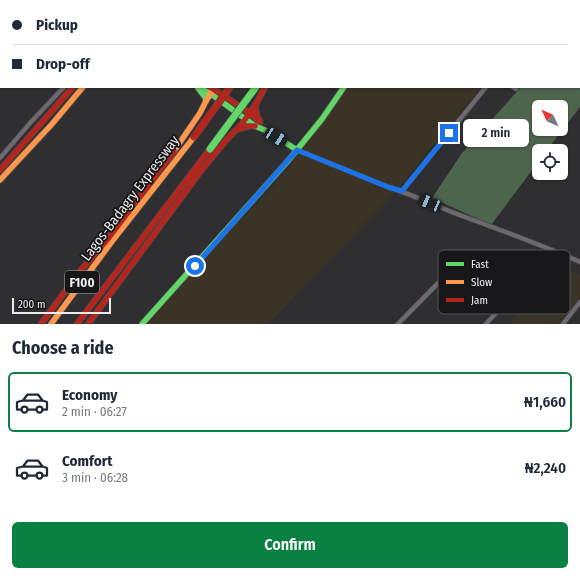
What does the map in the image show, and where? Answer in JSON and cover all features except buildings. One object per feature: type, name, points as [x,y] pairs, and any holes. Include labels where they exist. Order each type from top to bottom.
[{"type":"main road","points":[[0,170],[72,88]]},
{"type":"main road","points":[[0,180],[52,124],[82,88]]},
{"type":"main road","points":[[198,88],[205,97],[206,101]]},
{"type":"main road","name":"Lagos-Badagry Expressway","points":[[51,324],[229,88]]},
{"type":"main road","name":"F100","points":[[77,324],[255,88]]},
{"type":"main road","points":[[88,324],[200,172],[248,116],[264,88]]},
{"type":"main road","points":[[296,150],[340,88]]},
{"type":"main road","points":[[140,324],[296,150],[322,119],[343,88]]},
{"type":"main road","points":[[213,89],[257,124],[296,150]]},
{"type":"main road","name":"Lagos-Badagry Expressway","points":[[41,324],[81,270],[107,240],[166,162],[200,113],[213,89]]},
{"type":"main road","points":[[255,105],[257,124]]},
{"type":"main road","points":[[238,129],[257,124]]},
{"type":"main road","points":[[47,324],[87,271],[113,240]]},
{"type":"main road","points":[[83,324],[127,259]]},
{"type":"street","points":[[0,158],[63,88]]},
{"type":"street","points":[[402,191],[485,88]]},
{"type":"street","points":[[296,150],[553,250]]},
{"type":"street","points":[[570,258],[580,262]]},
{"type":"street","points":[[401,323],[438,284]]},
{"type":"street","points":[[563,324],[580,302]]},
{"type":"street","points":[[486,324],[495,314]]},
{"type":"shaded area","points":[[345,88],[480,88],[391,197],[268,324],[147,324],[233,227],[253,209],[289,168],[297,154],[322,123]]},
{"type":"shaded area","points":[[570,271],[580,275],[580,298],[570,310]]},
{"type":"shaded area","points":[[518,314],[566,314],[558,324],[508,324]]},
{"type":"green space","points":[[520,88],[580,88],[580,107],[568,123],[568,100],[532,100],[532,136],[558,136],[551,144],[532,144],[532,170],[491,225],[432,198],[462,153]]},
{"type":"traffic: fast","points":[[198,88],[205,97],[206,101]]},
{"type":"traffic: fast","points":[[200,88],[211,94],[255,126],[267,131],[297,150]]},
{"type":"traffic: fast","points":[[210,149],[255,88]]},
{"type":"traffic: fast","points":[[142,324],[287,162],[322,119],[343,88]]},
{"type":"traffic: slow","points":[[0,180],[52,124],[82,88]]},
{"type":"traffic: slow","points":[[174,151],[200,113],[214,88]]},
{"type":"traffic: slow","points":[[51,324],[113,240],[194,137]]},
{"type":"traffic: jam","points":[[0,170],[72,88]]},
{"type":"traffic: jam","points":[[212,88],[250,113],[259,121]]},
{"type":"traffic: jam","points":[[194,137],[229,88]]},
{"type":"traffic: jam","points":[[88,324],[200,172],[227,139],[241,125],[256,104],[264,88]]},
{"type":"traffic: jam","points":[[255,105],[260,122]]},
{"type":"traffic: jam","points":[[238,129],[255,126]]},
{"type":"traffic: jam","points":[[77,324],[210,149]]},
{"type":"traffic: jam","points":[[41,324],[81,270],[107,240],[174,151]]},
{"type":"route","points":[[195,266],[297,150],[388,187],[402,191],[449,133]]}]
